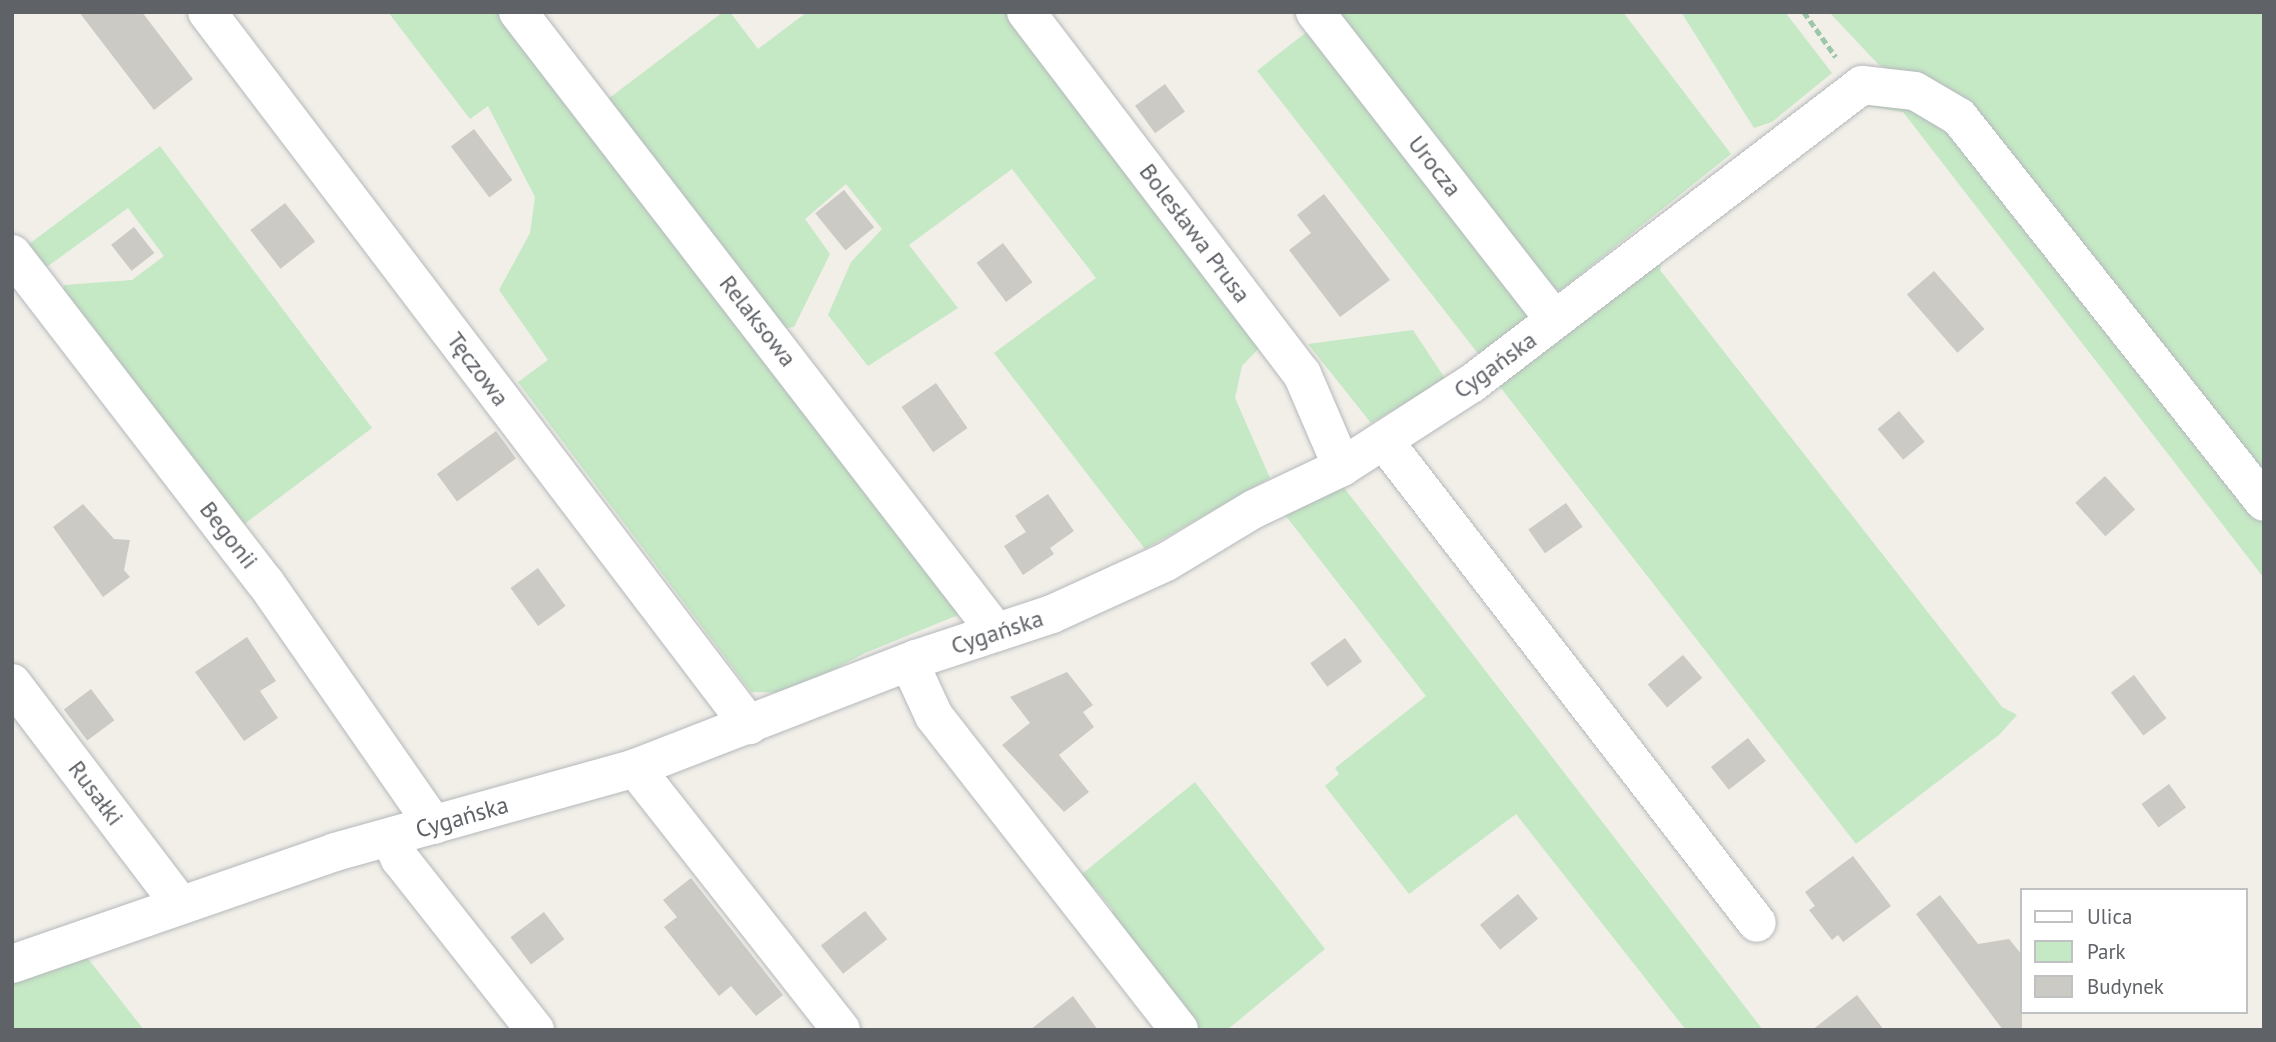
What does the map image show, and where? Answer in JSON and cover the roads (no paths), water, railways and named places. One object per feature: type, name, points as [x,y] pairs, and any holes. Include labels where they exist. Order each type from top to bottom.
[{"type":"street","name":"Tęczowa","points":[[206,12],[749,726]]},
{"type":"street","name":"Relaksowa","points":[[518,12],[996,632]]},
{"type":"street","name":"Bolesława Prusa","points":[[1026,12],[1302,374],[1342,467]]},
{"type":"street","name":"Urocza","points":[[1315,12],[1555,320]]},
{"type":"street","name":"Cygańska","points":[[12,964],[180,904],[390,837],[635,768],[916,659],[1052,614],[1166,562],[1254,509],[1342,467],[1471,384],[1863,86],[1915,91],[1959,117],[2264,502]]},
{"type":"street","name":"Begonii","points":[[12,254],[265,582],[435,825]]},
{"type":"street","points":[[1384,441],[1758,923]]},
{"type":"street","points":[[916,659],[916,677],[934,716],[1179,1030]]},
{"type":"street","name":"Rusałki","points":[[12,683],[180,904]]},
{"type":"street","points":[[635,768],[841,1030]]},
{"type":"street","points":[[390,837],[400,859],[534,1030]]}]
